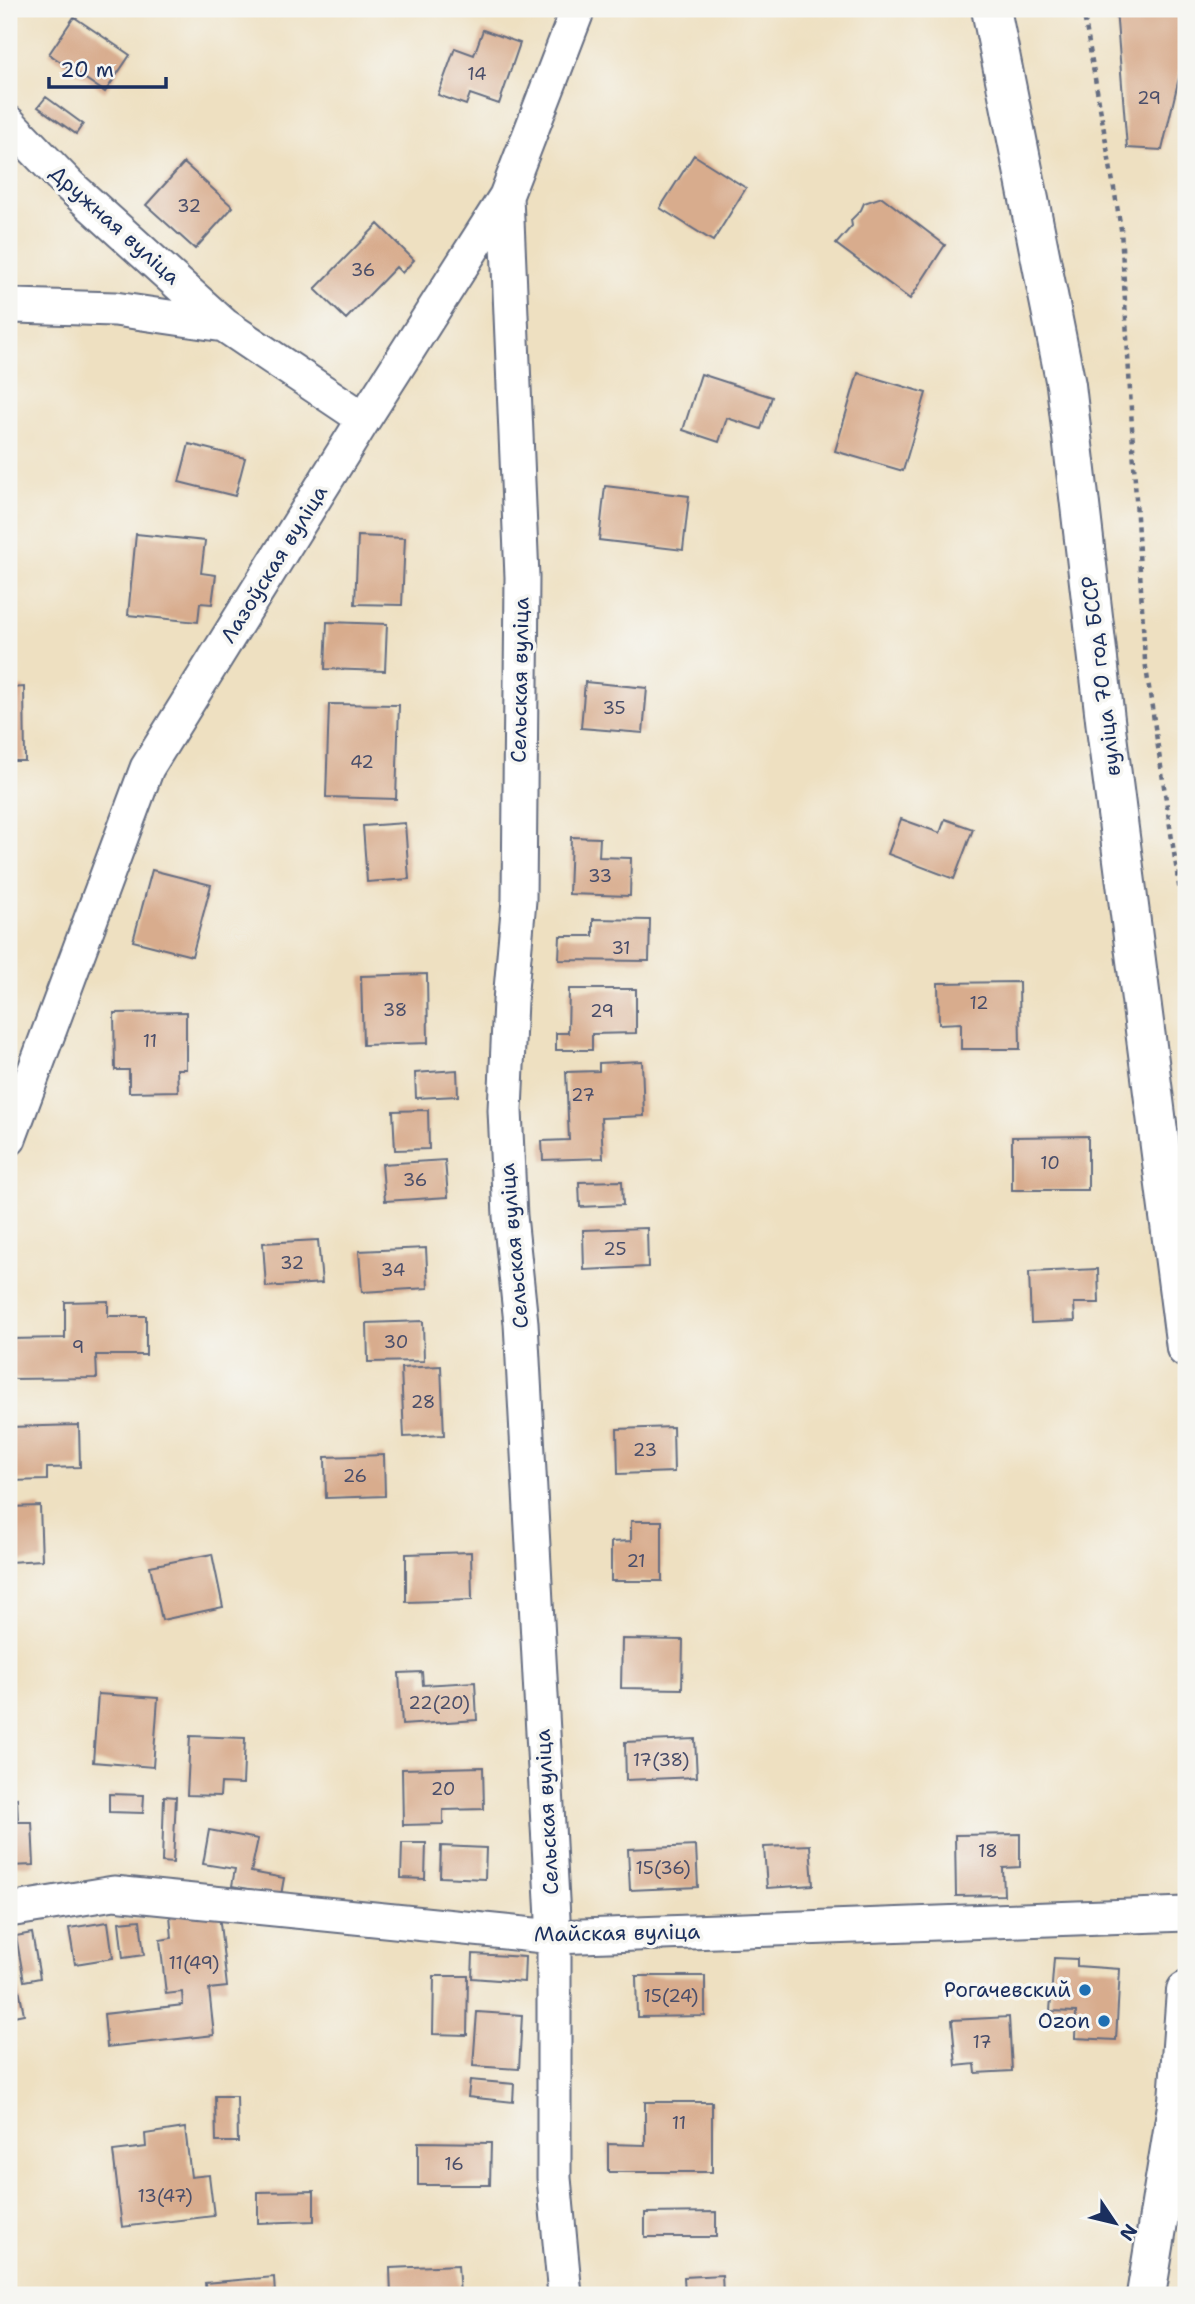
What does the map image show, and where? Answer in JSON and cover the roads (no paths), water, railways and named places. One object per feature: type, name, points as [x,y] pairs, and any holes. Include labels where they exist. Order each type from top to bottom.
[{"type":"street","name":"Лазоўская вуліца","points":[[9,1139],[147,768],[506,196],[578,9]]},
{"type":"street","name":"вуліца 70 год БССР","points":[[991,9],[1066,385],[1108,741],[1186,1348]]},
{"type":"street","name":"Дружная вуліца","points":[[9,123],[70,187],[225,325],[364,419]]},
{"type":"street","name":"Сельская вуліца","points":[[506,196],[522,577],[519,900],[510,1001],[505,1110],[510,1216],[521,1323],[554,1937],[554,2178],[565,2295]]},
{"type":"street","name":"Дружная вуліца","points":[[9,308],[115,309],[225,325]]},
{"type":"street","name":"Майская вуліца","points":[[9,1910],[114,1893],[554,1937],[1186,1914]]},
{"type":"street","points":[[1146,2295],[1178,2100],[1186,1991]]},
{"type":"place","name":"Рогачевский","points":[[1085,1990]]},
{"type":"place","name":"Ozon","points":[[1104,2021]]}]
